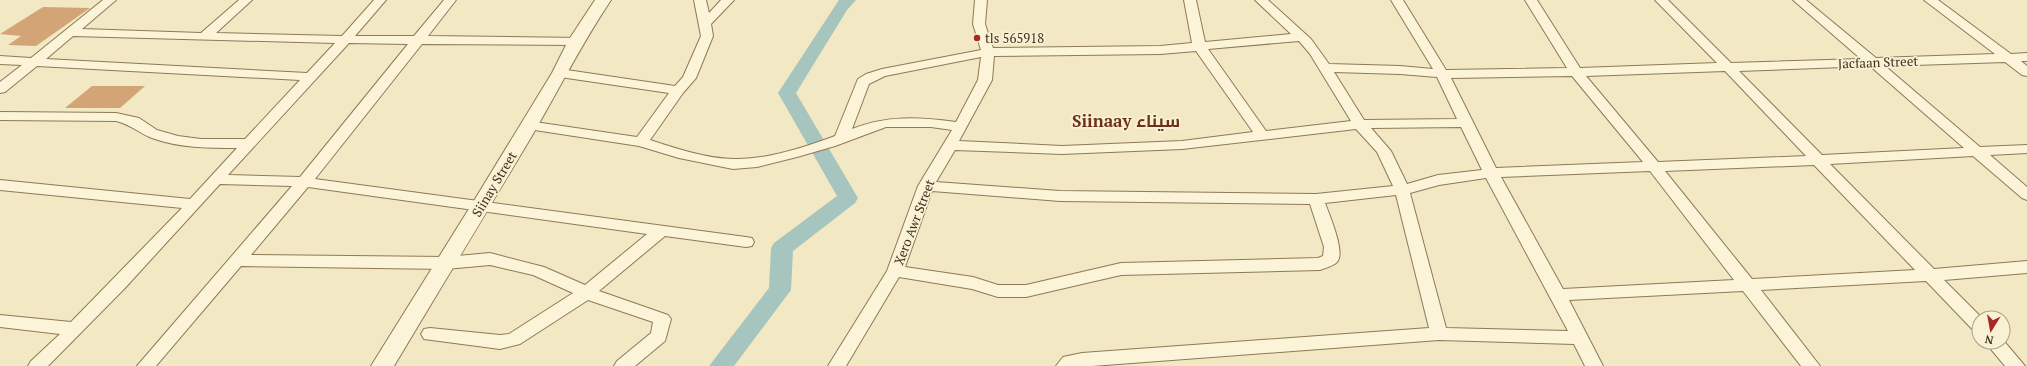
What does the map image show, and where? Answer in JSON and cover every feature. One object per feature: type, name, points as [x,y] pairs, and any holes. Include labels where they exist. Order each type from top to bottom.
[{"type":"street","points":[[0,89],[110,0]]},
{"type":"street","points":[[204,37],[246,0]]},
{"type":"street","points":[[37,366],[76,329],[195,204],[249,143],[346,40],[380,0]]},
{"type":"street","points":[[146,366],[304,182],[450,0]]},
{"type":"street","name":"Siinay Street","points":[[382,366],[482,204],[560,73],[576,41],[603,0]]},
{"type":"street","points":[[642,142],[678,90],[689,78],[707,36],[700,0]]},
{"type":"street","points":[[704,23],[728,0]]},
{"type":"street","points":[[981,0],[979,24],[988,52]]},
{"type":"street","points":[[1190,0],[1199,46],[1262,135]]},
{"type":"street","points":[[1261,0],[1302,37],[1315,52],[1360,124],[1384,151],[1402,190],[1439,334]]},
{"type":"street","points":[[1402,0],[1442,74],[1491,173],[1558,295],[1594,366]]},
{"type":"street","points":[[1531,0],[1576,72],[1653,165],[1811,366]]},
{"type":"street","points":[[1661,0],[1971,318]]},
{"type":"street","points":[[1799,0],[2027,195]]},
{"type":"street","points":[[1930,0],[2027,72]]},
{"type":"street","points":[[71,32],[346,40],[576,41]]},
{"type":"street","points":[[836,140],[863,82],[871,77],[988,52],[1160,50],[1302,37]]},
{"type":"street","name":"Xero Awr Street","points":[[837,366],[895,271],[926,186],[985,80],[988,52]]},
{"type":"street","name":"Jacfaan Street","points":[[1324,68],[1400,70],[1442,74],[1576,72],[2027,57]]},
{"type":"street","points":[[0,60],[311,77]]},
{"type":"street","points":[[560,73],[678,90]]},
{"type":"street","points":[[0,116],[116,117],[134,122],[143,129],[156,135],[174,139],[206,144],[249,143]]},
{"type":"street","points":[[950,145],[1062,150],[1182,145],[1360,124],[1466,122]]},
{"type":"street","points":[[528,125],[642,142],[679,154],[733,164],[757,162],[792,154],[885,123],[931,123],[960,127]]},
{"type":"street","points":[[926,186],[1060,196],[1316,199],[1402,190],[1438,180],[1491,173],[1653,165],[1818,160],[2027,149]]},
{"type":"street","points":[[218,179],[304,182],[482,204],[746,242]]},
{"type":"street","points":[[0,185],[195,204]]},
{"type":"street","points":[[895,271],[973,283],[998,291],[1026,291],[1121,269],[1320,264],[1331,259],[1332,248],[1316,199]]},
{"type":"street","points":[[430,334],[500,342],[514,339],[587,292],[662,230]]},
{"type":"street","points":[[237,260],[446,263],[490,259],[538,271],[587,292],[662,319],[659,336],[623,366]]},
{"type":"street","points":[[1558,295],[1931,275],[2027,267]]},
{"type":"street","points":[[0,321],[76,329]]},
{"type":"street","points":[[1066,366],[1069,362],[1082,360],[1439,334],[1580,338]]},
{"type":"street","points":[[2001,350],[2016,366]]},
{"type":"building","points":[[43,7],[90,8],[36,46],[8,45],[21,36],[0,34]]},
{"type":"building","points":[[92,86],[145,86],[120,108],[65,108]]},
{"type":"waterway","points":[[721,366],[780,290],[782,248],[848,198],[787,93],[841,7],[848,0]]},
{"type":"place","name":"tls 565918","points":[[977,38]]},
{"type":"district","name":"Siinaay سيناء","points":[[1126,120]]}]
